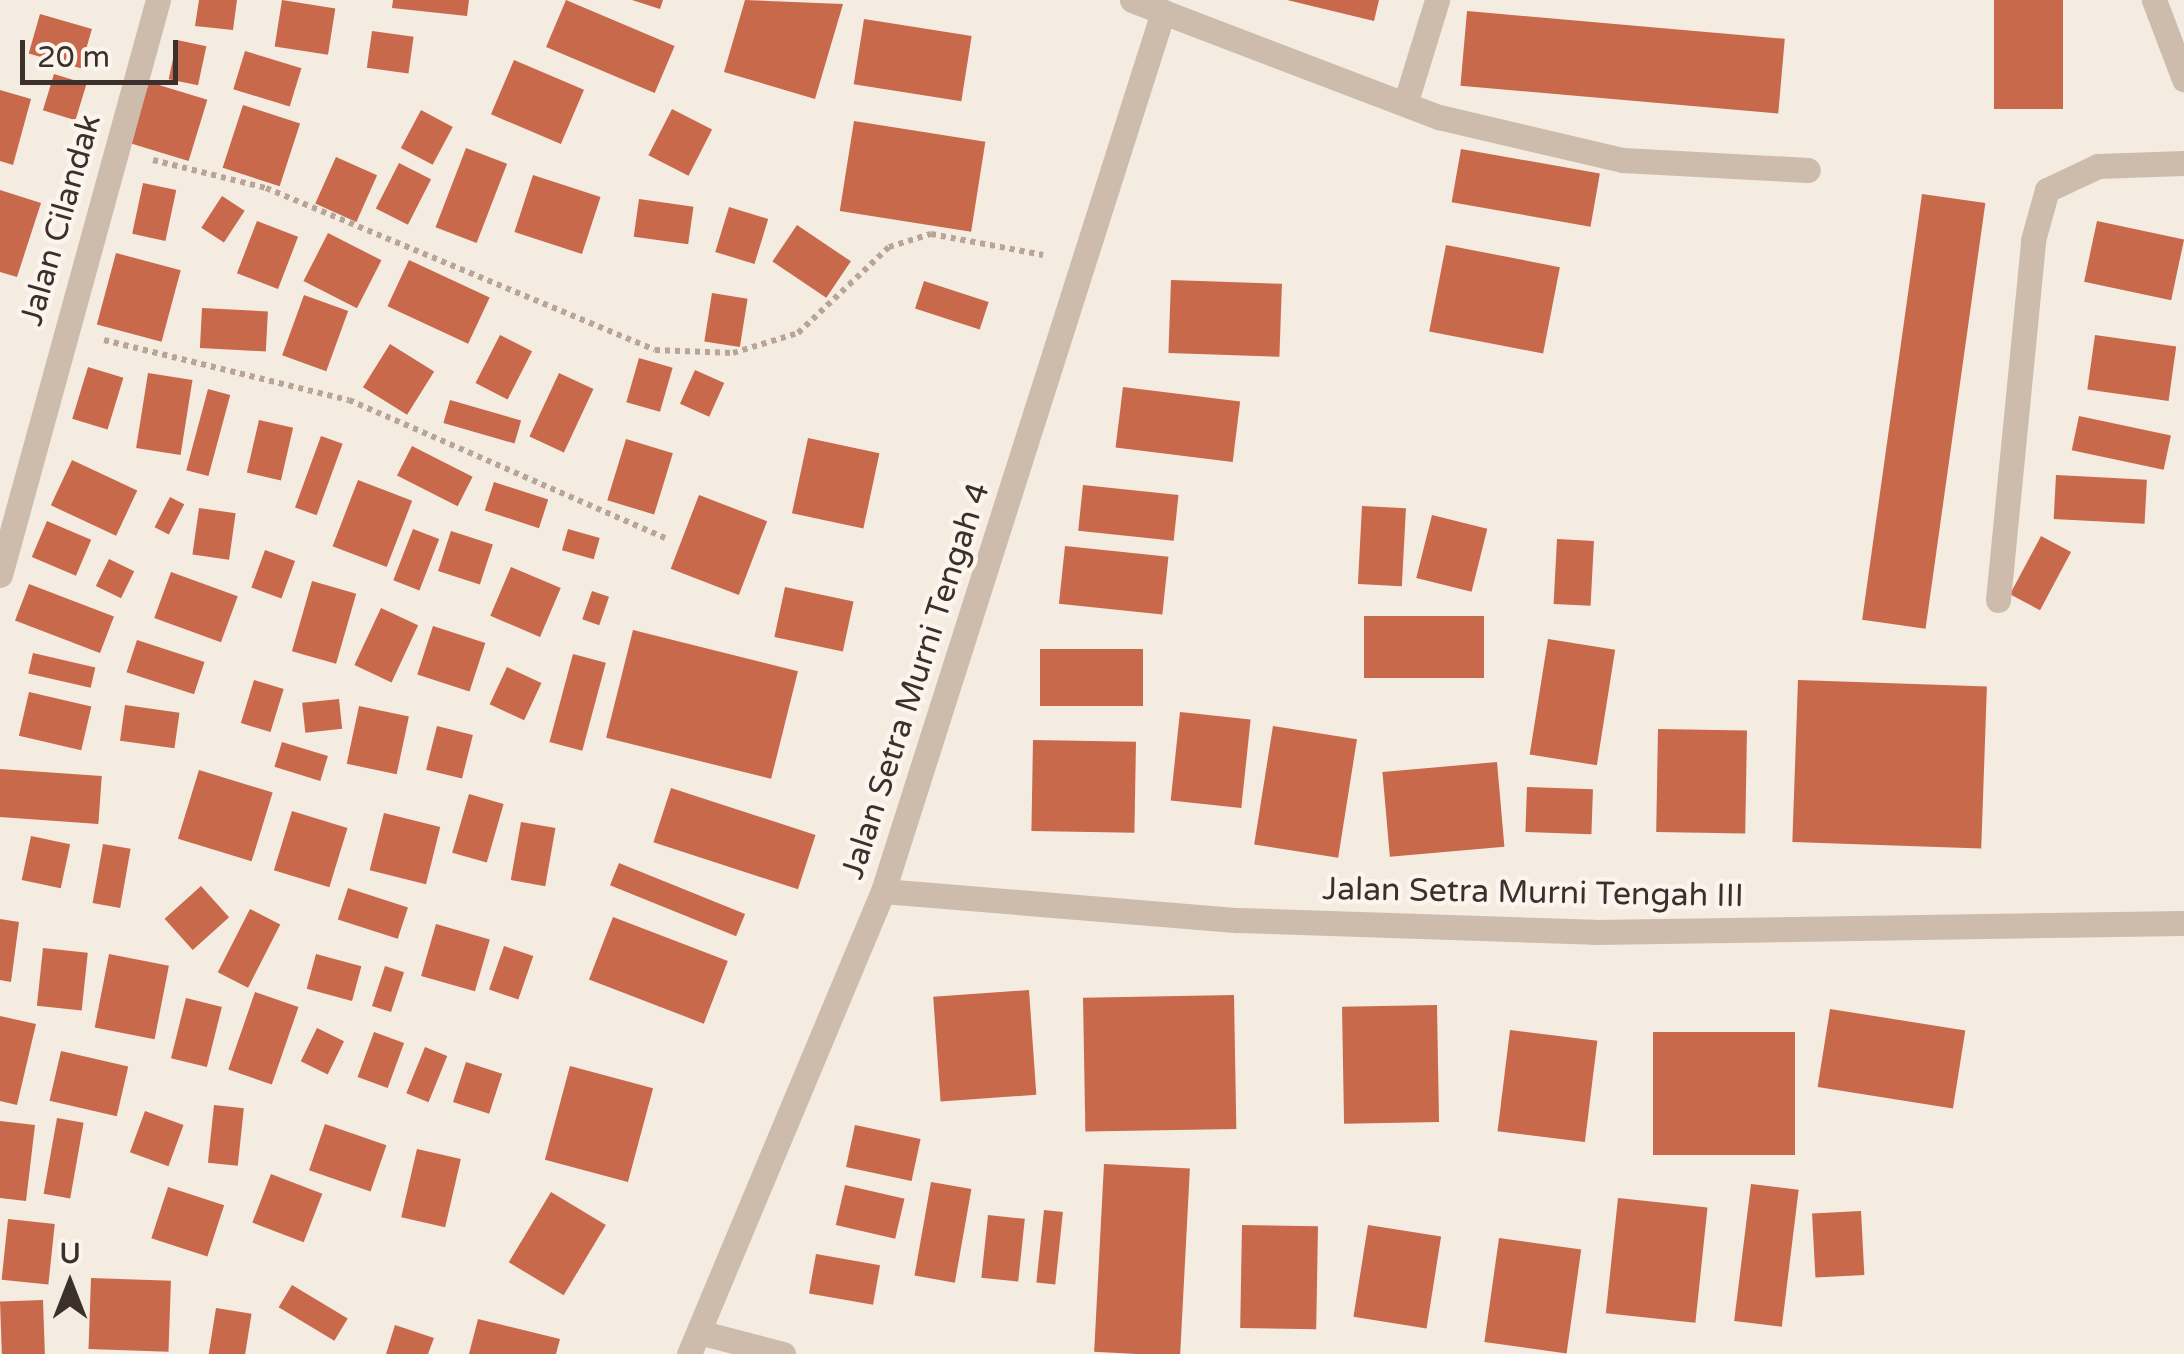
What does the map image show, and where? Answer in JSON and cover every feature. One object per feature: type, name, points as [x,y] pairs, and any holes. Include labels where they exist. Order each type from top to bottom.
[{"type":"street","name":"Jalan Cilandak","points":[[0,574],[64,330],[158,0]]},
{"type":"street","points":[[1132,0],[1406,101],[1623,160],[1808,170]]},
{"type":"street","points":[[1406,101],[1437,0]]},
{"type":"street","points":[[2154,0],[2184,79]]},
{"type":"street","name":"Jalan Setra Murni Tengah 4","points":[[694,1343],[883,891],[1079,261],[1162,12]]},
{"type":"street","points":[[1998,600],[2033,240],[2047,190],[2098,166],[2184,163]]},
{"type":"street","name":"Jalan Setra Murni Tengah III","points":[[883,891],[1238,920],[1594,932],[2184,923]]},
{"type":"street","points":[[694,1343],[784,1354]]},
{"type":"path","points":[[116,150],[266,188],[655,350],[733,354],[798,334],[889,248],[930,234],[1079,261]]},
{"type":"path","points":[[64,330],[349,400],[665,538]]},
{"type":"building","points":[[199,0],[237,0],[233,30],[195,26]]},
{"type":"building","points":[[282,0],[335,8],[328,55],[275,46]]},
{"type":"building","points":[[393,0],[469,0],[467,16],[392,8]]},
{"type":"building","points":[[566,0],[675,46],[655,93],[546,47]]},
{"type":"building","points":[[632,0],[663,0],[660,9]]},
{"type":"building","points":[[745,0],[843,4],[815,99],[724,72]]},
{"type":"building","points":[[1287,0],[1379,0],[1374,21]]},
{"type":"building","points":[[1994,0],[2063,0],[2063,109],[1994,109]]},
{"type":"building","points":[[1467,11],[1785,39],[1778,114],[1460,86]]},
{"type":"building","points":[[40,14],[92,29],[81,68],[29,53]]},
{"type":"building","points":[[864,19],[972,36],[961,101],[854,84]]},
{"type":"building","points":[[372,31],[414,37],[408,73],[367,68]]},
{"type":"building","points":[[177,40],[206,46],[198,85],[169,79]]},
{"type":"building","points":[[245,51],[301,68],[290,107],[233,89]]},
{"type":"building","points":[[514,60],[584,90],[561,144],[491,114]]},
{"type":"building","points":[[54,74],[87,84],[75,120],[43,110]]},
{"type":"building","points":[[149,82],[207,100],[189,161],[130,143]]},
{"type":"building","points":[[0,90],[31,99],[13,165],[0,161]]},
{"type":"building","points":[[243,105],[300,124],[280,186],[223,168]]},
{"type":"building","points":[[672,109],[712,129],[688,176],[648,155]]},
{"type":"building","points":[[421,110],[453,127],[433,165],[401,148]]},
{"type":"building","points":[[854,121],[985,142],[971,232],[840,211]]},
{"type":"building","points":[[466,148],[507,164],[477,243],[436,227]]},
{"type":"building","points":[[1461,149],[1600,173],[1590,227],[1452,202]]},
{"type":"building","points":[[336,157],[377,175],[356,222],[315,204]]},
{"type":"building","points":[[399,163],[431,179],[408,225],[376,208]]},
{"type":"building","points":[[533,175],[601,197],[582,254],[514,232]]},
{"type":"building","points":[[143,183],[176,190],[165,241],[132,234]]},
{"type":"building","points":[[0,190],[41,203],[17,277],[0,272]]},
{"type":"building","points":[[1922,194],[1985,203],[1926,629],[1862,620]]},
{"type":"building","points":[[222,196],[245,211],[224,243],[201,228]]},
{"type":"building","points":[[639,199],[693,207],[688,244],[634,237]]},
{"type":"building","points":[[729,207],[768,219],[754,264],[715,252]]},
{"type":"building","points":[[257,221],[298,237],[278,289],[237,273]]},
{"type":"building","points":[[2097,221],[2184,239],[2171,300],[2084,282]]},
{"type":"building","points":[[797,225],[851,261],[826,298],[772,261]]},
{"type":"building","points":[[328,233],[381,260],[357,308],[303,281]]},
{"type":"building","points":[[1446,245],[1560,267],[1543,354],[1429,331]]},
{"type":"building","points":[[116,253],[181,270],[162,342],[97,324]]},
{"type":"building","points":[[409,260],[490,298],[468,344],[387,306]]},
{"type":"building","points":[[1171,280],[1282,284],[1279,357],[1168,353]]},
{"type":"building","points":[[924,281],[989,302],[980,330],[915,309]]},
{"type":"building","points":[[712,293],[748,299],[740,347],[704,341]]},
{"type":"building","points":[[304,295],[348,311],[326,371],[282,355]]},
{"type":"building","points":[[202,308],[268,311],[266,351],[200,348]]},
{"type":"building","points":[[500,335],[532,351],[508,399],[475,383]]},
{"type":"building","points":[[2095,335],[2176,346],[2169,401],[2087,389]]},
{"type":"building","points":[[390,344],[434,372],[407,415],[363,387]]},
{"type":"building","points":[[639,358],[673,368],[660,412],[626,402]]},
{"type":"building","points":[[88,367],[123,378],[108,429],[72,419]]},
{"type":"building","points":[[695,370],[724,383],[709,417],[680,404]]},
{"type":"building","points":[[148,373],[192,380],[181,455],[136,448]]},
{"type":"building","points":[[559,373],[593,389],[564,453],[529,436]]},
{"type":"building","points":[[1123,387],[1240,401],[1233,462],[1116,448]]},
{"type":"building","points":[[208,389],[230,395],[208,476],[186,470]]},
{"type":"building","points":[[450,400],[521,420],[515,443],[443,423]]},
{"type":"building","points":[[2079,416],[2171,436],[2164,470],[2072,450]]},
{"type":"building","points":[[259,420],[293,428],[281,480],[247,473]]},
{"type":"building","points":[[321,436],[343,444],[317,515],[295,507]]},
{"type":"building","points":[[808,438],[879,453],[863,528],[792,513]]},
{"type":"building","points":[[626,439],[673,453],[654,515],[607,500]]},
{"type":"building","points":[[412,446],[473,477],[458,506],[397,475]]},
{"type":"building","points":[[72,460],[137,490],[116,536],[51,505]]},
{"type":"building","points":[[2056,475],[2147,480],[2145,524],[2054,519]]},
{"type":"building","points":[[358,480],[412,501],[387,567],[333,546]]},
{"type":"building","points":[[494,482],[548,500],[539,528],[485,511]]},
{"type":"building","points":[[1083,485],[1178,495],[1174,541],[1078,531]]},
{"type":"building","points":[[699,495],[767,521],[739,595],[671,569]]},
{"type":"building","points":[[170,497],[184,504],[169,535],[155,527]]},
{"type":"building","points":[[1362,506],[1406,508],[1402,586],[1358,584]]},
{"type":"building","points":[[199,508],[236,513],[229,560],[192,555]]},
{"type":"building","points":[[1432,515],[1487,529],[1472,592],[1416,578]]},
{"type":"building","points":[[47,521],[91,540],[76,576],[32,557]]},
{"type":"building","points":[[413,529],[439,539],[419,590],[393,580]]},
{"type":"building","points":[[568,529],[600,538],[594,559],[562,550]]},
{"type":"building","points":[[451,531],[493,545],[480,585],[438,571]]},
{"type":"building","points":[[2041,536],[2071,552],[2040,610],[2010,594]]},
{"type":"building","points":[[1557,539],[1594,541],[1591,606],[1554,604]]},
{"type":"building","points":[[1065,546],[1168,557],[1162,615],[1059,604]]},
{"type":"building","points":[[265,550],[295,561],[281,599],[251,588]]},
{"type":"building","points":[[109,559],[134,571],[121,598],[96,586]]},
{"type":"building","points":[[511,567],[561,588],[540,637],[490,616]]},
{"type":"building","points":[[171,572],[238,596],[221,642],[154,618]]},
{"type":"building","points":[[312,581],[356,594],[336,664],[292,651]]},
{"type":"building","points":[[29,584],[114,617],[100,653],[15,620]]},
{"type":"building","points":[[785,587],[853,602],[843,651],[774,637]]},
{"type":"building","points":[[592,591],[609,597],[599,625],[582,619]]},
{"type":"building","points":[[381,608],[418,625],[392,682],[354,665]]},
{"type":"building","points":[[1364,616],[1484,616],[1484,678],[1364,678]]},
{"type":"building","points":[[433,626],[485,643],[470,691],[417,675]]},
{"type":"building","points":[[633,630],[798,671],[771,779],[606,738]]},
{"type":"building","points":[[1548,639],[1615,650],[1597,765],[1530,755]]},
{"type":"building","points":[[137,640],[205,662],[194,694],[126,672]]},
{"type":"building","points":[[1040,649],[1143,649],[1143,706],[1040,706]]},
{"type":"building","points":[[33,653],[95,667],[91,688],[28,673]]},
{"type":"building","points":[[573,654],[606,663],[582,751],[549,742]]},
{"type":"building","points":[[507,667],[541,683],[524,720],[490,704]]},
{"type":"building","points":[[254,680],[284,689],[270,732],[241,723]]},
{"type":"building","points":[[1798,680],[1987,687],[1981,848],[1792,842]]},
{"type":"building","points":[[29,692],[91,706],[81,750],[19,736]]},
{"type":"building","points":[[339,699],[342,729],[305,733],[302,703]]},
{"type":"building","points":[[125,705],[179,713],[174,748],[120,741]]},
{"type":"building","points":[[359,706],[409,717],[397,774],[347,764]]},
{"type":"building","points":[[1180,712],[1251,719],[1241,808],[1171,801]]},
{"type":"building","points":[[437,726],[473,735],[462,779],[426,770]]},
{"type":"building","points":[[1273,726],[1357,739],[1338,858],[1254,845]]},
{"type":"building","points":[[1658,729],[1747,731],[1745,834],[1656,832]]},
{"type":"building","points":[[1033,740],[1136,742],[1134,833],[1031,831]]},
{"type":"building","points":[[282,742],[328,756],[320,781],[274,767]]},
{"type":"building","points":[[1497,762],[1504,847],[1390,857],[1382,772]]},
{"type":"building","points":[[0,769],[102,776],[98,824],[0,817]]},
{"type":"building","points":[[199,770],[273,793],[252,861],[178,839]]},
{"type":"building","points":[[1527,787],[1593,789],[1591,834],[1525,832]]},
{"type":"building","points":[[671,788],[816,835],[798,889],[653,842]]},
{"type":"building","points":[[469,794],[504,804],[487,863],[452,853]]},
{"type":"building","points":[[292,811],[347,828],[329,887],[274,870]]},
{"type":"building","points":[[384,813],[440,827],[426,884],[370,870]]},
{"type":"building","points":[[521,822],[555,828],[545,886],[511,880]]},
{"type":"building","points":[[31,836],[70,844],[61,888],[22,880]]},
{"type":"building","points":[[103,844],[131,849],[120,908],[93,903]]},
{"type":"building","points":[[619,863],[745,914],[736,936],[610,885]]},
{"type":"building","points":[[201,886],[229,917],[193,950],[165,919]]},
{"type":"building","points":[[348,888],[408,907],[398,939],[338,919]]},
{"type":"building","points":[[250,909],[280,924],[248,988],[218,972]]},
{"type":"building","points":[[613,917],[728,961],[704,1024],[589,980]]},
{"type":"building","points":[[0,919],[19,922],[11,982],[0,980]]},
{"type":"building","points":[[436,924],[490,939],[475,991],[421,976]]},
{"type":"building","points":[[504,946],[533,956],[518,1000],[489,989]]},
{"type":"building","points":[[43,948],[88,953],[82,1010],[37,1006]]},
{"type":"building","points":[[109,954],[169,966],[155,1039],[95,1028]]},
{"type":"building","points":[[316,954],[361,966],[352,1001],[307,989]]},
{"type":"building","points":[[385,966],[404,972],[391,1012],[372,1006]]},
{"type":"building","points":[[1029,990],[1036,1095],[941,1101],[933,997]]},
{"type":"building","points":[[255,992],[298,1007],[272,1085],[228,1070]]},
{"type":"building","points":[[1234,995],[1236,1129],[1085,1132],[1083,998]]},
{"type":"building","points":[[186,998],[222,1007],[207,1067],[171,1058]]},
{"type":"building","points":[[1437,1005],[1439,1122],[1344,1124],[1342,1007]]},
{"type":"building","points":[[1830,1009],[1965,1030],[1953,1108],[1818,1087]]},
{"type":"building","points":[[0,1016],[36,1024],[17,1105],[0,1101]]},
{"type":"building","points":[[317,1028],[344,1041],[328,1074],[301,1061]]},
{"type":"building","points":[[1510,1030],[1597,1041],[1585,1142],[1498,1131]]},
{"type":"building","points":[[374,1032],[404,1043],[388,1088],[358,1077]]},
{"type":"building","points":[[1653,1032],[1795,1032],[1795,1155],[1653,1155]]},
{"type":"building","points":[[425,1047],[447,1056],[429,1102],[406,1093]]},
{"type":"building","points":[[61,1051],[128,1067],[117,1116],[50,1101]]},
{"type":"building","points":[[466,1062],[502,1074],[489,1114],[453,1102]]},
{"type":"building","points":[[570,1066],[653,1088],[628,1182],[545,1160]]},
{"type":"building","points":[[214,1105],[244,1108],[238,1166],[208,1163]]},
{"type":"building","points":[[145,1111],[184,1125],[168,1166],[130,1152]]},
{"type":"building","points":[[57,1118],[84,1123],[70,1199],[44,1194]]},
{"type":"building","points":[[0,1121],[35,1125],[26,1201],[0,1198]]},
{"type":"building","points":[[325,1124],[386,1145],[371,1191],[309,1170]]},
{"type":"building","points":[[855,1125],[921,1139],[912,1181],[846,1167]]},
{"type":"building","points":[[417,1149],[461,1159],[445,1227],[401,1217]]},
{"type":"building","points":[[1104,1164],[1190,1169],[1180,1354],[1094,1352]]},
{"type":"building","points":[[271,1174],[322,1194],[304,1242],[252,1223]]},
{"type":"building","points":[[931,1182],[971,1189],[955,1283],[915,1276]]},
{"type":"building","points":[[1751,1184],[1799,1190],[1782,1327],[1734,1321]]},
{"type":"building","points":[[845,1185],[904,1199],[895,1239],[836,1225]]},
{"type":"building","points":[[168,1187],[224,1205],[207,1257],[151,1238]]},
{"type":"building","points":[[551,1192],[606,1225],[564,1295],[509,1262]]},
{"type":"building","points":[[1618,1198],[1708,1207],[1695,1323],[1606,1313]]},
{"type":"building","points":[[1044,1210],[1063,1212],[1055,1285],[1036,1283]]},
{"type":"building","points":[[1861,1211],[1864,1275],[1815,1277],[1812,1214]]},
{"type":"building","points":[[988,1215],[1025,1219],[1018,1282],[981,1278]]},
{"type":"building","points":[[8,1219],[55,1224],[48,1285],[2,1280]]},
{"type":"building","points":[[1242,1225],[1318,1226],[1316,1329],[1240,1328]]},
{"type":"building","points":[[1368,1225],[1441,1237],[1427,1328],[1353,1317]]},
{"type":"building","points":[[1499,1238],[1581,1250],[1567,1354],[1484,1342]]},
{"type":"building","points":[[816,1254],[880,1265],[873,1305],[809,1293]]},
{"type":"building","points":[[91,1278],[171,1281],[168,1352],[89,1349]]},
{"type":"building","points":[[292,1285],[348,1318],[334,1341],[279,1307]]},
{"type":"building","points":[[43,1300],[45,1354],[2,1354],[0,1302]]},
{"type":"building","points":[[216,1308],[252,1314],[245,1354],[209,1354]]},
{"type":"building","points":[[478,1319],[560,1339],[556,1354],[469,1354]]},
{"type":"building","points":[[395,1325],[434,1338],[428,1354],[386,1354]]}]
